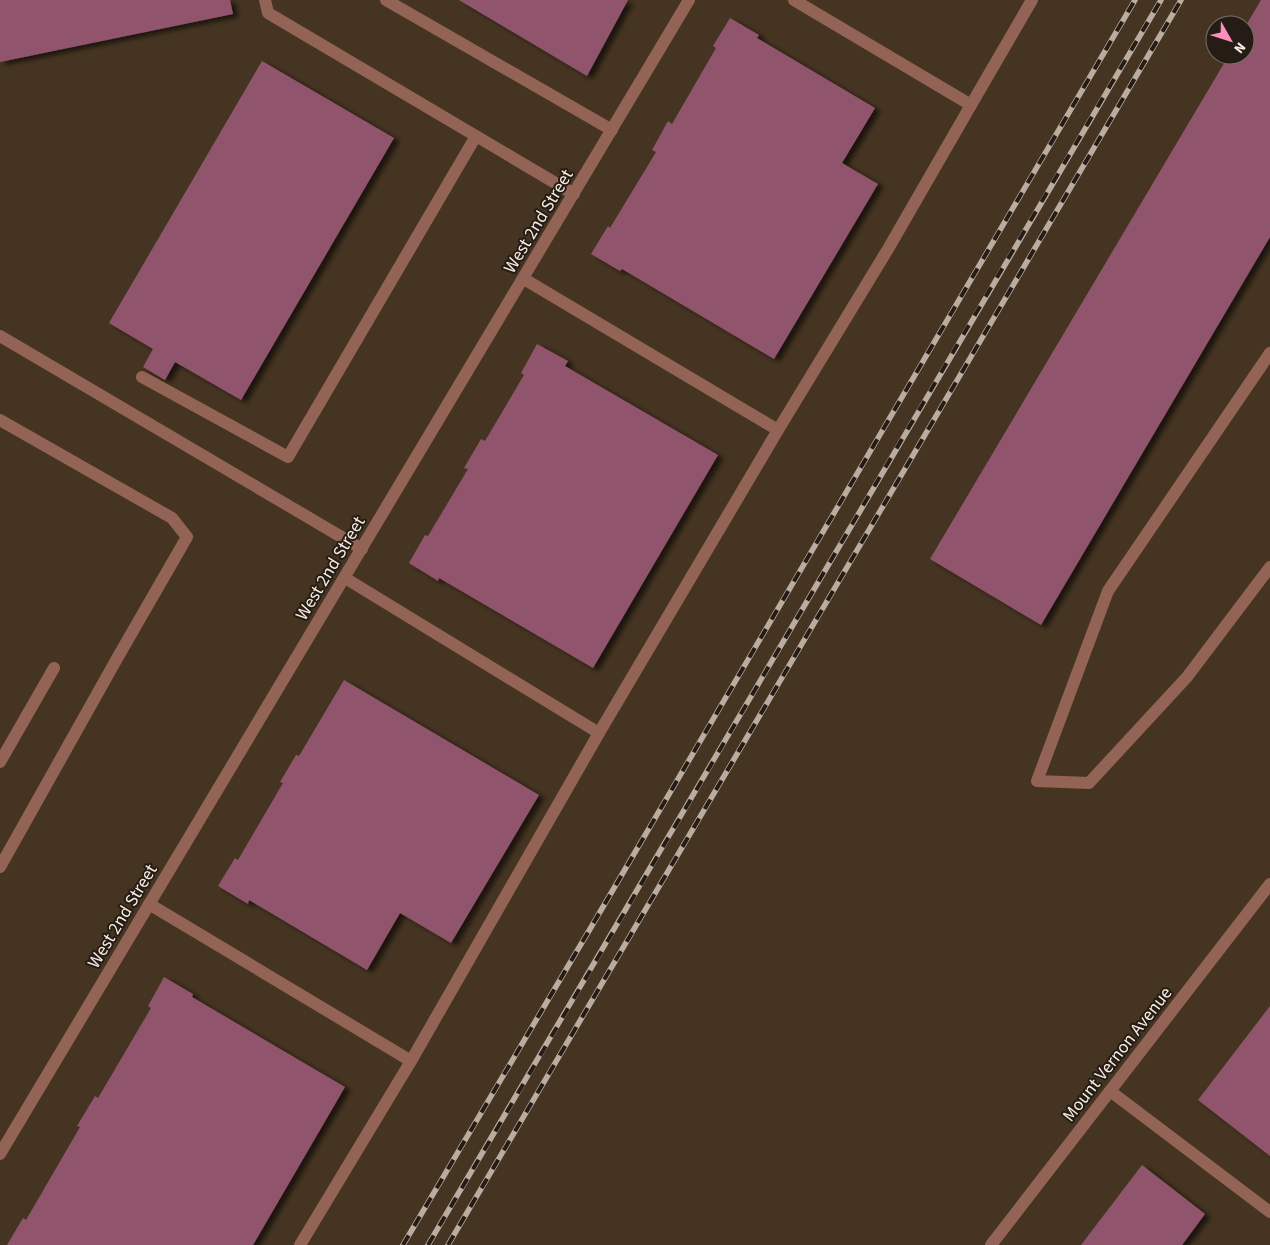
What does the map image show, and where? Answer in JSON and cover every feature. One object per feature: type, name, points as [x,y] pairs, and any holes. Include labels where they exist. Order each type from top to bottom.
[{"type":"street","points":[[265,0],[268,13],[574,194]]},
{"type":"street","points":[[386,0],[612,130]]},
{"type":"street","name":"West 2nd Street","points":[[0,1154],[689,0]]},
{"type":"street","points":[[794,0],[971,105]]},
{"type":"street","points":[[300,1245],[411,1061],[600,733],[778,430],[888,249],[1032,0]]},
{"type":"street","points":[[142,376],[288,458],[476,136]]},
{"type":"street","points":[[524,279],[778,430]]},
{"type":"street","points":[[0,336],[362,549]]},
{"type":"street","points":[[1270,353],[1108,591],[1037,781],[1089,783],[1187,677],[1270,567]]},
{"type":"street","points":[[0,420],[172,518],[187,537],[0,867]]},
{"type":"street","points":[[345,578],[600,733]]},
{"type":"street","points":[[0,762],[54,668]]},
{"type":"street","name":"Mount Vernon Avenue","points":[[991,1245],[1270,884]]},
{"type":"street","points":[[149,904],[411,1061]]},
{"type":"street","points":[[1110,1091],[1270,1212]]},
{"type":"building","points":[[0,0],[230,0],[233,14],[0,62]]},
{"type":"building","points":[[459,0],[628,0],[587,76]]},
{"type":"building","points":[[1261,0],[1270,0],[1270,237],[1041,625],[930,559],[1223,65],[1255,65],[1255,15],[1252,15]]},
{"type":"building","points":[[730,18],[759,35],[757,38],[875,108],[842,163],[878,184],[774,359],[622,269],[620,271],[591,254],[608,226],[610,228],[656,152],[652,150],[668,121],[672,124],[716,48],[713,46]]},
{"type":"building","points":[[262,61],[394,138],[241,400],[175,362],[165,380],[143,367],[153,349],[109,323]]},
{"type":"building","points":[[537,344],[568,361],[565,366],[718,455],[593,668],[439,578],[438,581],[409,563],[425,535],[428,536],[468,469],[464,468],[481,439],[485,441],[524,375],[521,373]]},
{"type":"building","points":[[344,680],[539,795],[451,943],[400,913],[367,970],[249,900],[248,904],[218,886],[235,858],[238,860],[283,783],[280,782],[296,755],[299,756]]},
{"type":"building","points":[[164,977],[193,994],[192,997],[345,1087],[253,1245],[7,1245],[23,1218],[26,1220],[80,1127],[77,1126],[95,1096],[98,1098],[151,1008],[148,1006]]},
{"type":"building","points":[[1270,1006],[1270,1156],[1198,1100]]},
{"type":"building","points":[[1142,1165],[1205,1214],[1182,1245],[1081,1245]]},
{"type":"railway","points":[[403,1245],[1135,0]]},
{"type":"railway","points":[[428,1245],[1161,0]]},
{"type":"railway","points":[[448,1245],[1181,0]]}]
